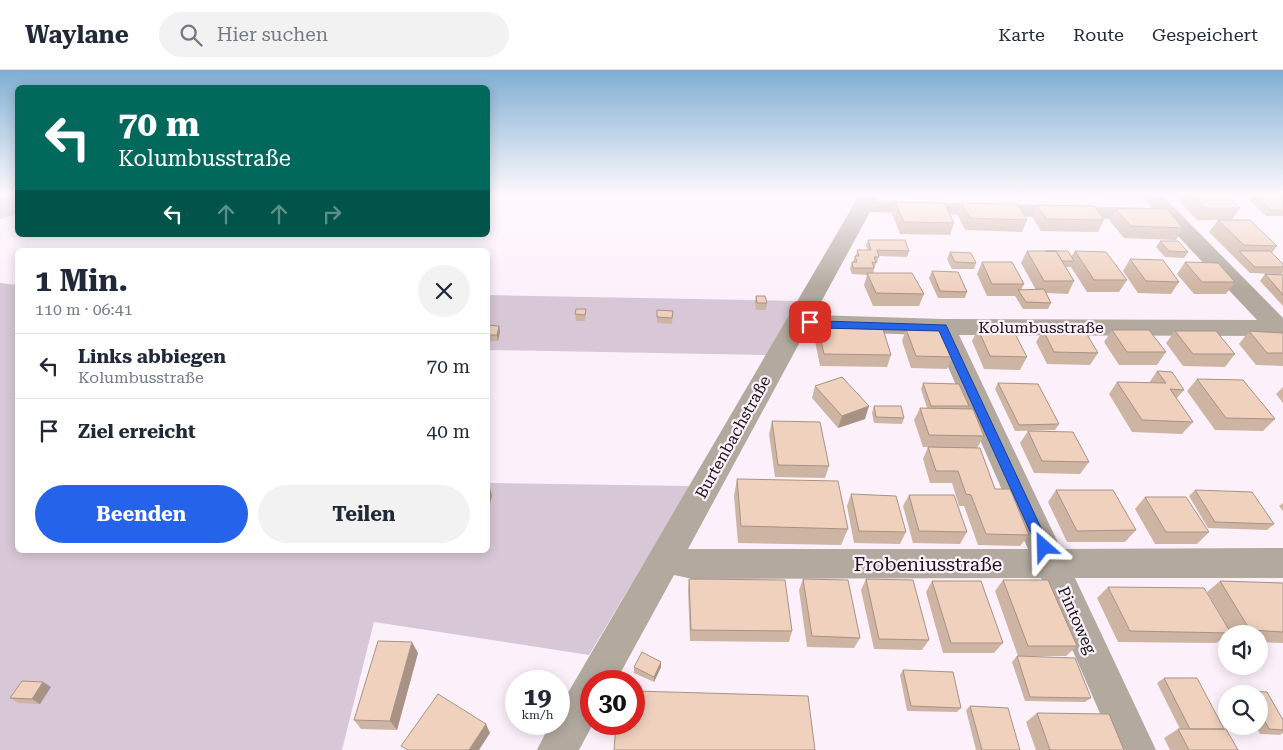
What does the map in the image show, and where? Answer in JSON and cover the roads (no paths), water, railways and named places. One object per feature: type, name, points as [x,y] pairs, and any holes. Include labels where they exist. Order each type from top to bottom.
[{"type":"street","name":"Burtenbachstraße","points":[[602,670],[852,226]]},
{"type":"street","points":[[1179,226],[1281,330]]},
{"type":"street","name":"Kolumbusstraße","points":[[798,320],[822,324],[942,327],[1281,330]]},
{"type":"street","name":"Pintoweg","points":[[942,327],[1136,750]]},
{"type":"street","name":"Frobeniusstraße","points":[[664,559],[693,564],[1283,563]]},
{"type":"street","points":[[557,750],[580,709]]}]
